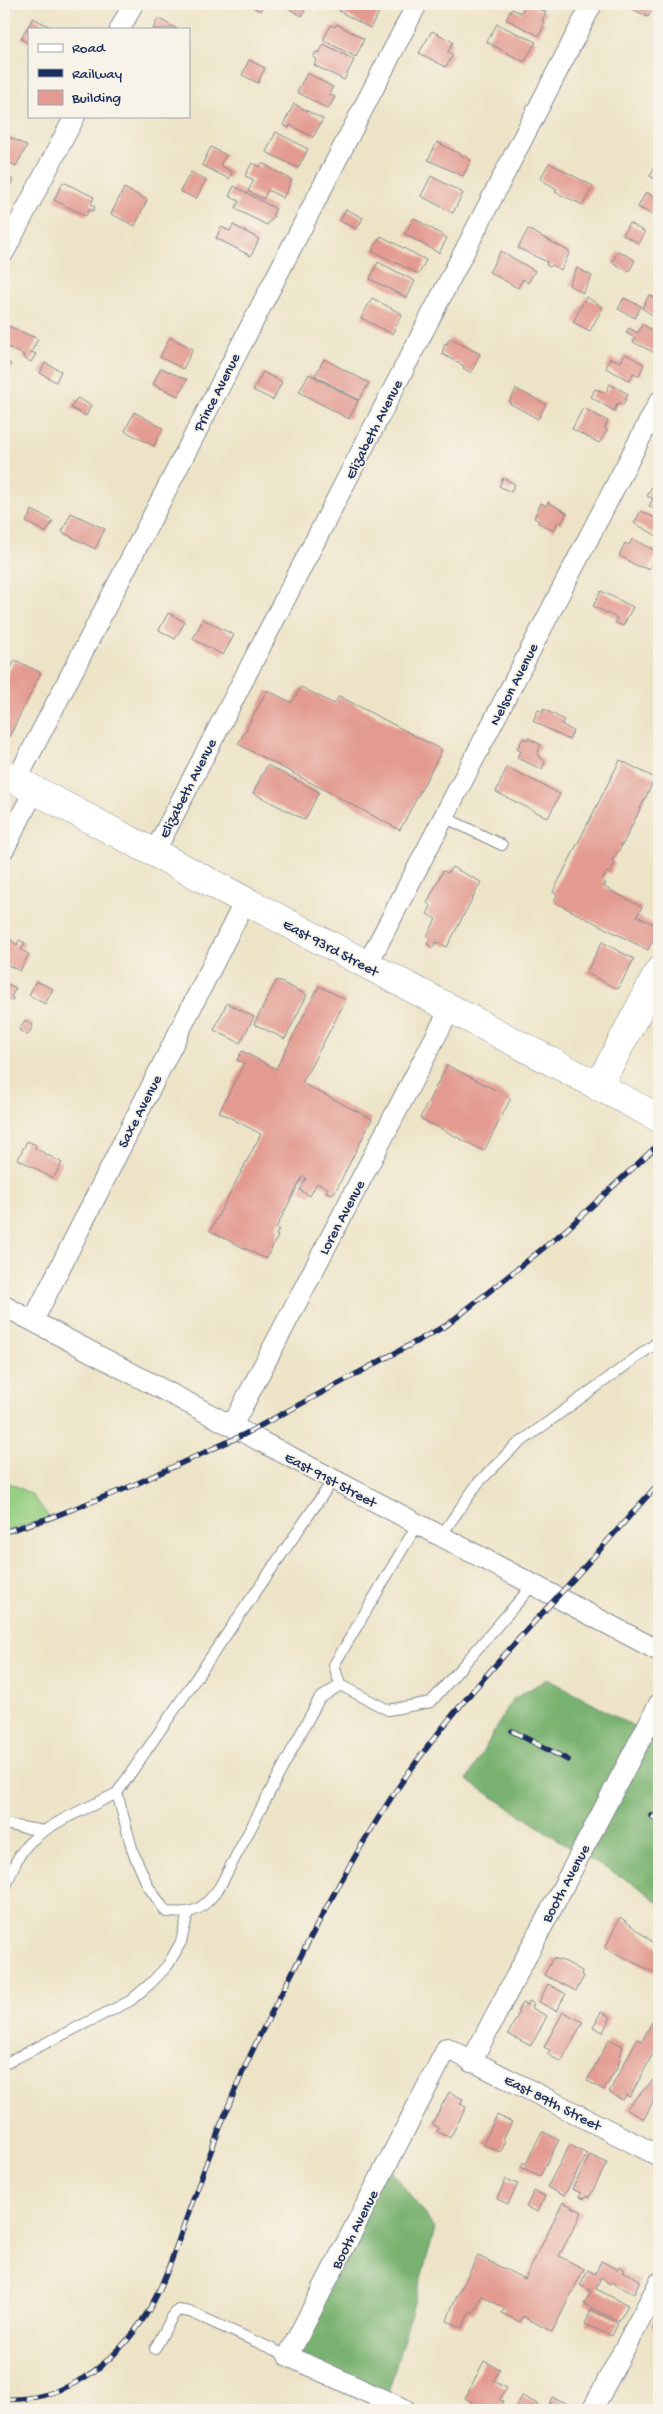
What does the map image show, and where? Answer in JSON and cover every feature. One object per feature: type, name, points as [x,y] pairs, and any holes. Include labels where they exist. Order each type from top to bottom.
[{"type":"main road","name":"East 93rd Street","points":[[18,782],[659,1118]]},
{"type":"main road","points":[[598,1087],[659,971]]},
{"type":"street","points":[[121,28],[133,4]]},
{"type":"street","name":"Prince Avenue","points":[[4,849],[18,782],[417,4]]},
{"type":"street","name":"Elizabeth Avenue","points":[[154,853],[592,4]]},
{"type":"street","points":[[4,252],[74,118]]},
{"type":"street","name":"Nelson Avenue","points":[[367,965],[659,402]]},
{"type":"street","name":"Saxe Avenue","points":[[33,1321],[245,902]]},
{"type":"street","name":"Loren Avenue","points":[[232,1426],[450,1009]]},
{"type":"street","name":"East 91st Street","points":[[4,1306],[532,1586],[659,1651]]},
{"type":"street","name":"Booth Avenue","points":[[471,2062],[659,1704]]},
{"type":"street","name":"Booth Avenue","points":[[288,2356],[447,2048]]},
{"type":"street","name":"East 89th Street","points":[[447,2048],[471,2062],[659,2156]]},
{"type":"street","points":[[592,2410],[659,2283]]},
{"type":"street","points":[[288,2356],[406,2410]]},
{"type":"lane","points":[[444,817],[502,845]]},
{"type":"lane","points":[[440,1537],[478,1483],[514,1447],[659,1341]]},
{"type":"lane","points":[[4,1892],[15,1865],[28,1844],[44,1831],[117,1793],[333,1480]]},
{"type":"lane","points":[[417,1525],[334,1665],[340,1685],[388,1710],[431,1702],[532,1586]]},
{"type":"lane","points":[[117,1793],[133,1852],[148,1886],[166,1912],[188,1913],[208,1903],[218,1888],[319,1699],[340,1685]]},
{"type":"lane","points":[[4,1824],[44,1831]]},
{"type":"lane","points":[[4,2064],[130,2001],[168,1965],[182,1942],[188,1913]]},
{"type":"lane","points":[[155,2349],[172,2317],[178,2310],[190,2312],[288,2356]]},
{"type":"green space","points":[[4,1480],[31,1494],[50,1518],[4,1532]]},
{"type":"green space","points":[[547,1679],[659,1740],[659,1903],[636,1885],[580,1854],[467,1780],[512,1700]]},
{"type":"green space","points":[[387,2164],[435,2229],[386,2401],[288,2356]]},
{"type":"building","points":[[247,4],[264,4],[260,11]]},
{"type":"building","points":[[285,4],[308,4],[302,16],[284,6]]},
{"type":"building","points":[[343,4],[369,4],[380,11],[370,28],[339,11]]},
{"type":"building","points":[[526,4],[546,12],[542,21],[545,23],[539,36],[506,19],[512,9],[521,13]]},
{"type":"building","points":[[628,4],[655,4],[648,17],[627,6]]},
{"type":"building","points":[[33,18],[52,28],[28,28],[28,42],[21,39]]},
{"type":"building","points":[[158,18],[175,28],[153,28]]},
{"type":"building","points":[[337,24],[364,39],[356,57],[323,40],[331,25],[335,27]]},
{"type":"building","points":[[497,24],[536,42],[524,62],[487,42]]},
{"type":"building","points":[[432,31],[453,42],[448,52],[453,55],[446,67],[419,53]]},
{"type":"building","points":[[324,44],[354,60],[344,80],[314,65],[317,59],[313,57],[316,52],[319,53]]},
{"type":"building","points":[[249,60],[265,68],[258,83],[242,75]]},
{"type":"building","points":[[307,73],[333,87],[329,94],[335,97],[328,109],[297,92]]},
{"type":"building","points":[[294,104],[323,119],[313,137],[290,125],[289,128],[283,125]]},
{"type":"building","points":[[276,132],[308,149],[298,168],[266,152]]},
{"type":"building","points":[[4,134],[27,146],[16,166],[4,160]]},
{"type":"building","points":[[437,142],[471,160],[463,176],[428,160]]},
{"type":"building","points":[[211,147],[226,155],[220,165],[232,172],[229,179],[202,165]]},
{"type":"building","points":[[252,163],[260,167],[262,163],[292,180],[283,198],[268,190],[263,199],[248,191],[254,180],[245,176]]},
{"type":"building","points":[[549,163],[593,186],[583,205],[555,192],[557,189],[540,179]]},
{"type":"building","points":[[659,163],[659,181],[650,176]]},
{"type":"building","points":[[191,172],[206,180],[196,199],[180,191]]},
{"type":"building","points":[[4,176],[13,180],[4,197]]},
{"type":"building","points":[[431,176],[463,193],[453,213],[421,196]]},
{"type":"building","points":[[63,182],[94,197],[91,204],[95,207],[93,211],[89,209],[86,216],[54,200]]},
{"type":"building","points":[[234,186],[276,209],[272,215],[274,216],[267,225],[235,209],[239,201],[229,196]]},
{"type":"building","points":[[124,188],[147,200],[135,226],[111,214]]},
{"type":"building","points":[[646,192],[659,200],[653,215],[638,207]]},
{"type":"building","points":[[346,209],[363,218],[357,229],[340,221]]},
{"type":"building","points":[[414,218],[447,238],[439,253],[405,234]]},
{"type":"building","points":[[629,223],[645,232],[639,243],[623,235]]},
{"type":"building","points":[[233,225],[259,239],[251,256],[216,238],[221,227],[230,231]]},
{"type":"building","points":[[528,229],[570,252],[561,270],[552,265],[550,267],[546,265],[547,262],[518,248]]},
{"type":"building","points":[[381,236],[426,260],[419,274],[372,251]]},
{"type":"building","points":[[501,251],[535,271],[528,283],[523,279],[518,288],[489,272]]},
{"type":"building","points":[[618,251],[635,260],[629,272],[612,262]]},
{"type":"building","points":[[378,262],[415,281],[407,298],[370,279]]},
{"type":"building","points":[[577,268],[592,276],[583,293],[569,285]]},
{"type":"building","points":[[649,295],[656,298],[657,295],[659,296],[659,320],[642,308]]},
{"type":"building","points":[[586,297],[603,307],[590,331],[573,322]]},
{"type":"building","points":[[372,298],[402,314],[392,334],[361,318]]},
{"type":"building","points":[[624,298],[641,306],[635,318],[618,309]]},
{"type":"building","points":[[4,324],[38,339],[31,352],[36,354],[31,362],[23,358],[24,355],[4,345]]},
{"type":"building","points":[[642,324],[659,334],[659,344],[655,353],[633,342],[635,338],[626,333],[629,328],[638,333]]},
{"type":"building","points":[[170,337],[193,349],[183,369],[160,357]]},
{"type":"building","points":[[450,338],[480,354],[471,373],[463,368],[464,366],[442,354],[445,343],[447,344]]},
{"type":"building","points":[[625,354],[644,364],[639,376],[633,373],[630,381],[606,368],[610,358],[621,362]]},
{"type":"building","points":[[324,359],[369,383],[359,400],[315,376]]},
{"type":"building","points":[[4,360],[11,364],[4,379]]},
{"type":"building","points":[[45,363],[61,371],[56,382],[40,373]]},
{"type":"building","points":[[161,368],[187,380],[178,396],[153,384]]},
{"type":"building","points":[[263,372],[282,382],[273,400],[253,390]]},
{"type":"building","points":[[309,374],[358,401],[349,419],[299,392]]},
{"type":"building","points":[[610,384],[628,394],[623,405],[618,403],[614,411],[591,397],[595,389],[606,393]]},
{"type":"building","points":[[516,389],[546,404],[538,419],[509,403]]},
{"type":"building","points":[[77,398],[91,405],[86,416],[71,408]]},
{"type":"building","points":[[583,408],[608,421],[605,427],[607,431],[599,443],[572,429]]},
{"type":"building","points":[[134,412],[163,428],[154,446],[125,431]]},
{"type":"building","points":[[503,478],[515,484],[511,492],[499,486]]},
{"type":"building","points":[[654,483],[659,485],[659,511],[649,506],[653,499],[647,496]]},
{"type":"building","points":[[548,502],[567,513],[561,524],[558,522],[554,531],[538,523],[539,521],[534,518],[541,503],[546,506]]},
{"type":"building","points":[[32,510],[53,521],[46,533],[26,522]]},
{"type":"building","points":[[641,511],[659,520],[659,537],[634,523]]},
{"type":"building","points":[[71,513],[105,529],[95,549],[62,532]]},
{"type":"building","points":[[632,539],[658,552],[649,569],[637,566],[619,555],[625,543],[629,545]]},
{"type":"building","points":[[601,591],[633,607],[623,626],[615,622],[617,618],[593,606]]},
{"type":"building","points":[[168,613],[185,622],[175,639],[159,630]]},
{"type":"building","points":[[203,619],[234,635],[223,655],[193,639]]},
{"type":"building","points":[[15,660],[41,673],[9,737],[4,734],[4,681]]},
{"type":"building","points":[[301,687],[334,704],[339,696],[442,750],[400,830],[238,744],[267,690],[292,703]]},
{"type":"building","points":[[544,709],[564,720],[561,724],[573,731],[569,740],[533,721],[538,710],[543,712]]},
{"type":"building","points":[[523,738],[527,740],[528,738],[541,745],[537,754],[545,762],[542,769],[517,758],[521,751],[517,749]]},
{"type":"building","points":[[620,760],[655,778],[623,844],[620,845],[622,846],[612,861],[615,863],[610,874],[607,872],[602,881],[606,883],[604,887],[642,907],[637,916],[659,927],[648,950],[554,902],[557,895],[553,892]]},
{"type":"building","points":[[267,765],[319,792],[305,820],[253,793]]},
{"type":"building","points":[[507,767],[560,794],[548,818],[496,792]]},
{"type":"building","points":[[452,867],[481,882],[447,947],[436,942],[433,948],[427,944],[430,938],[427,936],[436,919],[427,914],[431,906],[427,903],[443,871],[448,873]]},
{"type":"building","points":[[9,938],[17,945],[19,940],[25,943],[21,950],[29,954],[20,971],[4,963],[4,941],[7,943]]},
{"type":"building","points":[[602,942],[634,959],[618,989],[586,973]]},
{"type":"building","points":[[4,976],[7,978],[5,983],[16,988],[11,997],[13,998],[12,1001],[4,998]]},
{"type":"building","points":[[277,980],[307,995],[285,1039],[254,1024]]},
{"type":"building","points":[[36,981],[53,989],[45,1004],[29,995]]},
{"type":"building","points":[[319,986],[346,1000],[302,1083],[372,1119],[335,1192],[331,1194],[326,1192],[328,1188],[317,1183],[310,1196],[300,1190],[306,1178],[303,1176],[276,1228],[279,1229],[276,1235],[278,1236],[266,1259],[210,1231],[261,1134],[219,1112],[244,1063],[237,1060],[242,1051],[276,1069]]},
{"type":"building","points":[[227,1003],[254,1017],[240,1043],[214,1030]]},
{"type":"building","points":[[25,1020],[33,1025],[28,1035],[19,1030]]},
{"type":"building","points":[[447,1065],[511,1098],[484,1151],[420,1118]]},
{"type":"building","points":[[27,1141],[36,1145],[35,1148],[62,1163],[54,1177],[50,1177],[18,1159]]},
{"type":"building","points":[[620,1917],[659,1947],[659,1975],[605,1948]]},
{"type":"building","points":[[553,1958],[566,1962],[582,1971],[581,1975],[584,1976],[576,1991],[544,1975]]},
{"type":"building","points":[[548,1984],[566,1994],[556,2011],[539,2002]]},
{"type":"building","points":[[529,2001],[534,2004],[532,2008],[547,2016],[531,2046],[508,2034],[522,2003],[527,2005]]},
{"type":"building","points":[[659,2009],[659,2042],[630,2097],[626,2095],[623,2100],[609,2092],[637,2039],[642,2041]]},
{"type":"building","points":[[563,2012],[583,2022],[561,2062],[547,2054],[550,2050],[544,2047]]},
{"type":"building","points":[[601,2012],[611,2017],[603,2032],[593,2027]]},
{"type":"building","points":[[609,2039],[623,2046],[618,2066],[604,2090],[587,2081]]},
{"type":"building","points":[[654,2079],[659,2081],[659,2097],[656,2095],[644,2119],[626,2109]]},
{"type":"building","points":[[449,2092],[463,2099],[460,2104],[466,2107],[450,2138],[437,2131],[439,2128],[432,2124]]},
{"type":"building","points":[[497,2115],[512,2122],[503,2139],[506,2141],[501,2152],[483,2144]]},
{"type":"building","points":[[542,2131],[559,2140],[540,2176],[521,2167],[523,2162],[526,2164]]},
{"type":"building","points":[[570,2145],[587,2154],[564,2196],[547,2187]]},
{"type":"building","points":[[590,2155],[607,2163],[589,2198],[586,2196],[584,2199],[579,2197],[581,2193],[572,2189]]},
{"type":"building","points":[[506,2179],[518,2184],[508,2204],[497,2199]]},
{"type":"building","points":[[534,2191],[545,2196],[538,2212],[526,2207]]},
{"type":"building","points":[[563,2202],[582,2212],[559,2256],[584,2269],[552,2332],[523,2316],[520,2322],[502,2313],[505,2308],[482,2296],[473,2314],[470,2312],[462,2328],[447,2321],[453,2304],[478,2256],[525,2279]]},
{"type":"building","points":[[601,2261],[617,2269],[619,2266],[624,2269],[623,2272],[640,2280],[634,2294],[611,2282],[610,2284],[601,2277],[596,2289],[628,2305],[619,2321],[584,2304],[591,2291],[580,2285],[588,2270],[595,2274]]},
{"type":"building","points":[[591,2310],[618,2323],[612,2336],[585,2324]]},
{"type":"building","points":[[659,2316],[659,2333],[652,2329]]},
{"type":"building","points":[[484,2361],[500,2369],[493,2381],[507,2388],[500,2400],[503,2401],[498,2410],[476,2410],[469,2407],[472,2402],[465,2398]]},
{"type":"building","points":[[522,2396],[538,2404],[535,2410],[515,2410]]},
{"type":"building","points":[[552,2397],[570,2405],[569,2410],[546,2410]]},
{"type":"railway","points":[[4,1532],[50,1518],[127,1488],[245,1434],[447,1325],[566,1230],[659,1144]]},
{"type":"railway","points":[[4,2399],[42,2396],[76,2382],[107,2361],[143,2320],[166,2275],[222,2121],[250,2055],[346,1871],[384,1809],[404,1779],[459,1708],[659,1483]]},
{"type":"railway","points":[[512,1731],[568,1760]]},
{"type":"railway","points":[[652,1816],[659,1821]]}]
